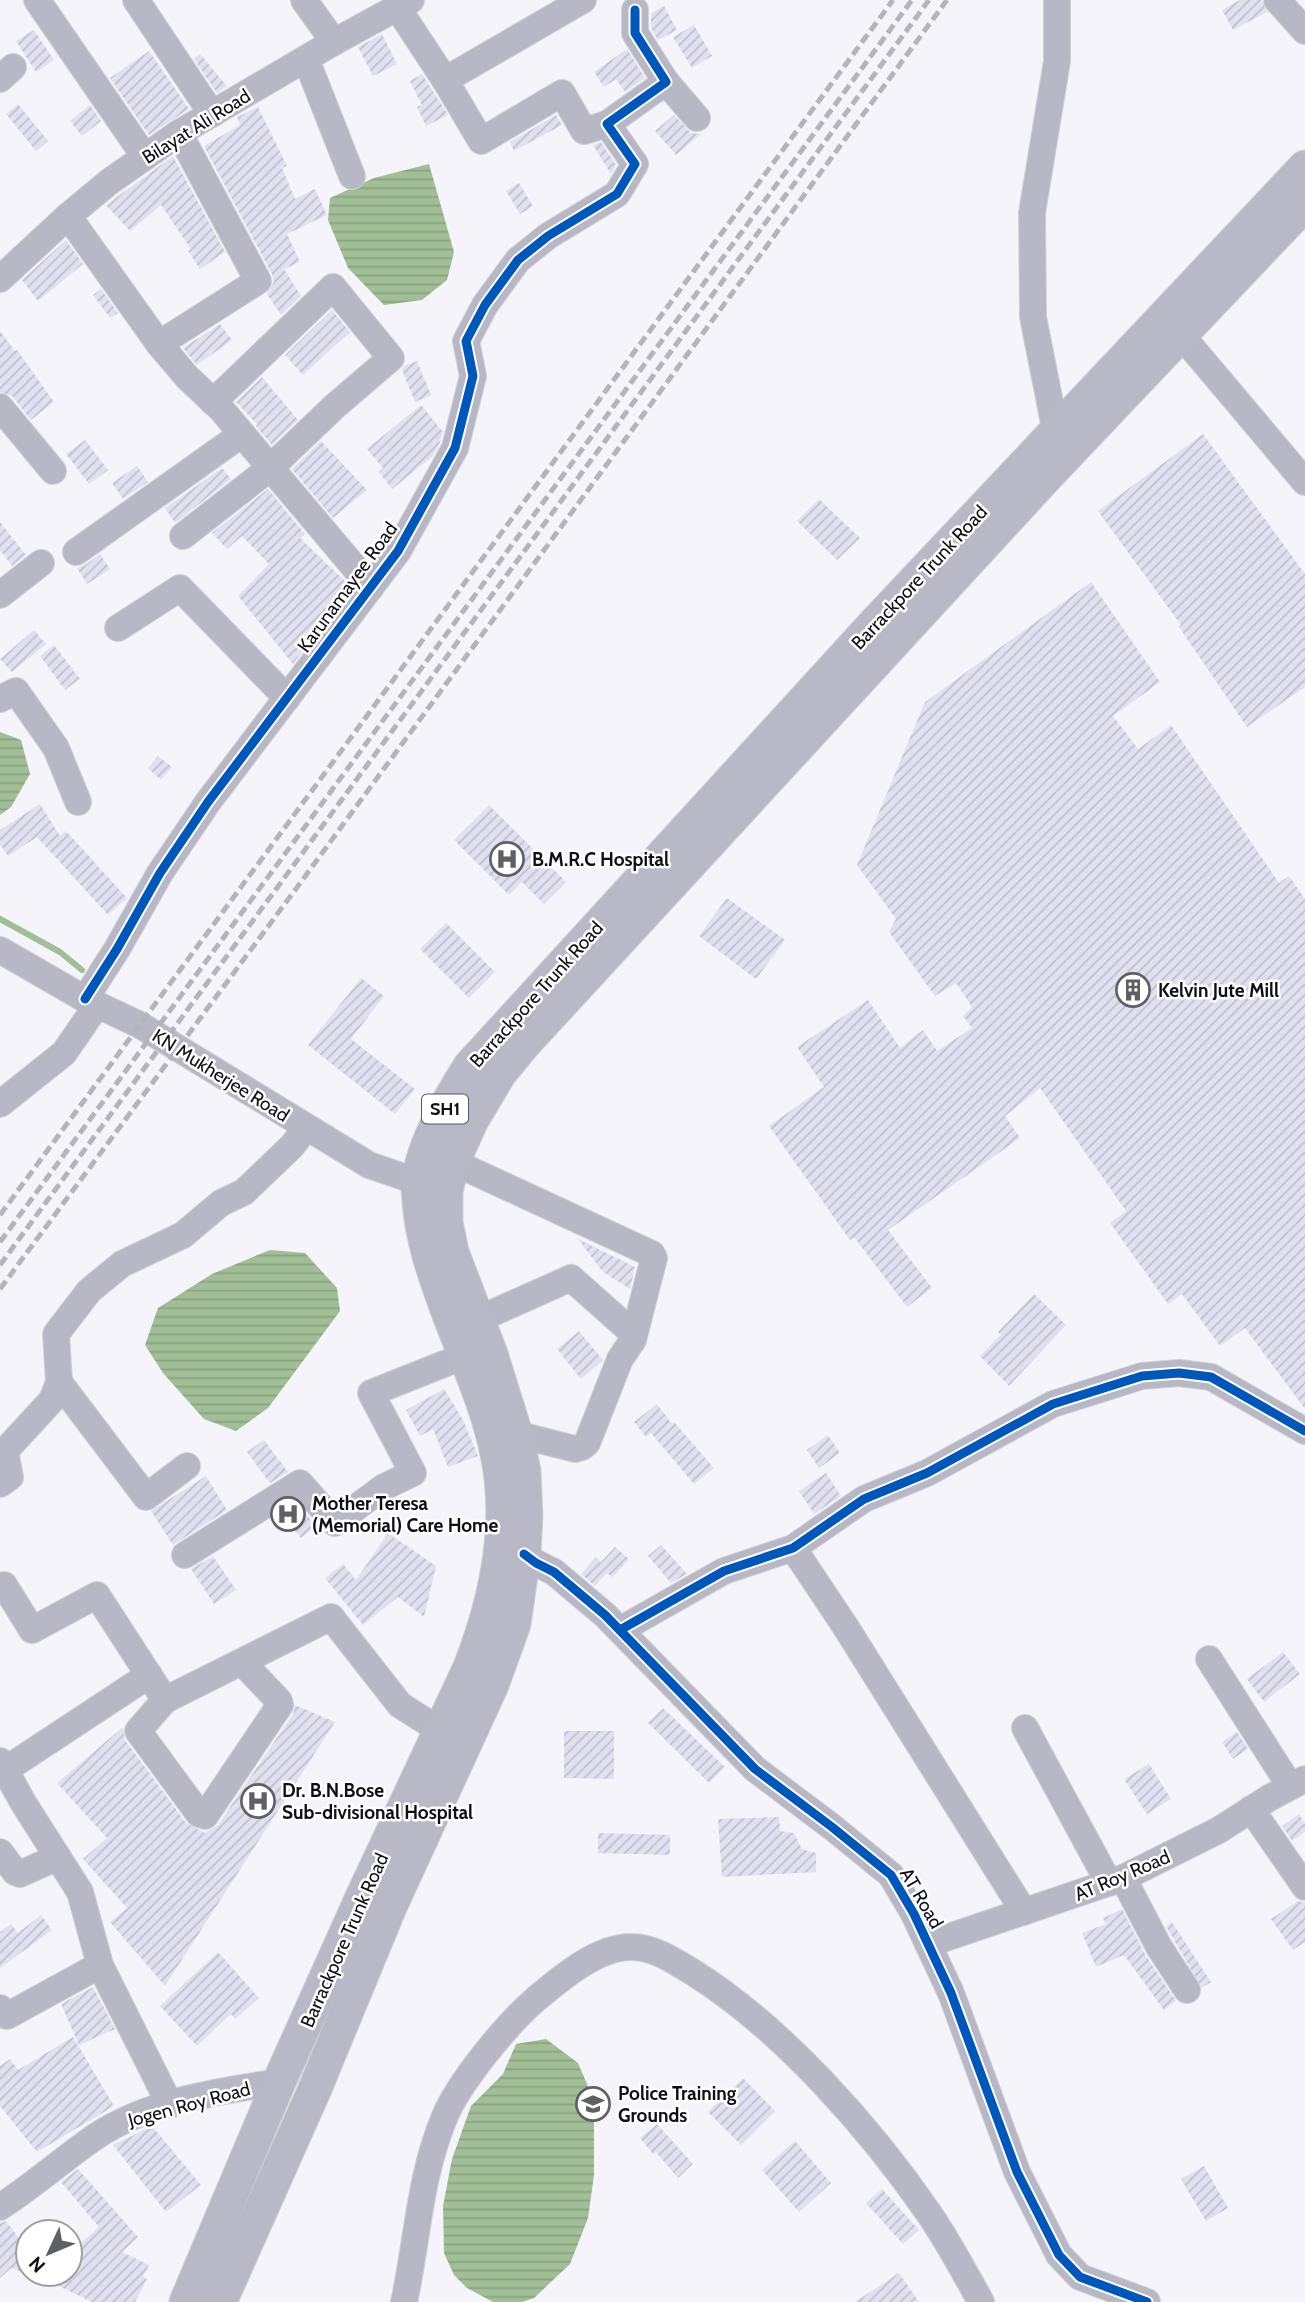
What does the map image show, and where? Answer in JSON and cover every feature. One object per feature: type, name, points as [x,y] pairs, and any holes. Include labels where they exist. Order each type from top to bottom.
[{"type":"main road","name":"Barrackpore Trunk Road","points":[[220,2302],[314,2091],[390,1908],[492,1685],[514,1624],[524,1554],[526,1494],[516,1434],[479,1319],[452,1252],[439,1178],[426,1152],[449,1100],[470,1066],[876,622],[1305,167]]},
{"type":"main road","name":"Barrackpore Trunk Road","points":[[186,2302],[279,2082],[480,1641],[497,1571],[504,1531],[497,1454],[481,1401],[429,1261],[421,1226],[439,1178],[493,1084],[524,1044],[991,537],[1182,336],[1301,217]]},
{"type":"street","points":[[37,0],[145,157]]},
{"type":"street","points":[[136,0],[212,114]]},
{"type":"street","points":[[304,0],[334,42]]},
{"type":"street","points":[[445,79],[583,0]]},
{"type":"street","points":[[1056,433],[1033,317],[1032,213],[1057,61],[1057,0]]},
{"type":"street","points":[[1277,0],[1305,32]]},
{"type":"street","points":[[638,3],[635,33],[666,82],[697,118]]},
{"type":"street","points":[[404,4],[481,141],[562,93],[584,131],[607,124],[666,82]]},
{"type":"street","name":"Bilayat Ali Road","points":[[0,279],[109,182],[179,133],[404,4]]},
{"type":"street","points":[[306,59],[352,176]]},
{"type":"street","name":"Karunamayee Road","points":[[0,1104],[64,1052],[117,949],[167,863],[208,802],[398,551],[455,448],[473,376],[466,341],[485,305],[519,260],[548,236],[617,194],[635,164],[607,124]]},
{"type":"street","points":[[159,344],[258,281],[179,133]]},
{"type":"street","points":[[68,216],[159,344],[242,434],[371,587]]},
{"type":"street","points":[[183,536],[270,468],[335,406],[391,358],[333,287],[213,402]]},
{"type":"street","points":[[1182,336],[1305,482]]},
{"type":"street","points":[[0,407],[53,471]]},
{"type":"street","points":[[76,552],[242,434]]},
{"type":"street","points":[[0,595],[41,563]]},
{"type":"street","points":[[118,628],[180,588],[287,698]]},
{"type":"street","points":[[0,699],[16,691],[56,748],[78,802]]},
{"type":"street","name":"KN Mukherjee Road","points":[[0,950],[91,1002],[140,1025],[369,1165],[439,1178],[652,1254],[654,1258],[634,1334]]},
{"type":"street","points":[[0,1485],[10,1477],[5,1451],[52,1400],[59,1382],[56,1334],[89,1291],[122,1264],[183,1235],[221,1203],[244,1192],[292,1146],[306,1128]]},
{"type":"street","points":[[479,1319],[571,1278],[634,1334],[620,1359],[587,1443],[575,1448],[516,1434]]},
{"type":"street","points":[[185,1555],[300,1483],[335,1523],[384,1487],[413,1473],[372,1393],[464,1356]]},
{"type":"street","points":[[620,1630],[724,1571],[793,1548],[864,1499],[927,1473],[1054,1404],[1142,1376],[1180,1373],[1211,1377],[1305,1431]]},
{"type":"street","points":[[59,1382],[146,1497],[187,1466]]},
{"type":"street","points":[[793,1548],[847,1629],[1024,1912]]},
{"type":"street","name":"AT Road","points":[[524,1554],[554,1572],[620,1630],[755,1769],[891,1875],[914,1914],[951,1993],[1017,2172],[1059,2255],[1080,2277],[1147,2302]]},
{"type":"street","points":[[0,1587],[4,1585],[32,1630],[97,1595],[165,1700]]},
{"type":"street","points":[[242,1661],[280,1704],[205,1816],[199,1814],[138,1731],[165,1700],[242,1661],[331,1617],[400,1705],[441,1731]]},
{"type":"street","points":[[1209,1659],[1297,1783]]},
{"type":"street","points":[[149,1675],[3,1765],[80,1892],[100,1965],[170,2105]]},
{"type":"street","points":[[1025,1728],[1116,1881],[1187,1990]]},
{"type":"street","name":"AT Roy Road","points":[[928,1944],[1116,1881],[1208,1835],[1297,1783]]},
{"type":"street","points":[[1251,1809],[1305,1887]]},
{"type":"street","points":[[0,1853],[15,1872],[20,1874],[58,1857]]},
{"type":"street","points":[[404,2302],[412,2268],[422,2188],[433,2148],[458,2090],[522,2011],[558,1981],[601,1954],[619,1948],[634,1947],[668,1957],[708,1982],[793,2053],[853,2117],[916,2196],[944,2237],[981,2302]]},
{"type":"street","points":[[0,2008],[7,2016],[100,1965]]},
{"type":"street","name":"Jogen Roy Road","points":[[0,2207],[96,2137],[138,2115],[224,2091],[279,2082]]},
{"type":"shaded area","points":[[429,164],[454,252],[447,280],[422,300],[384,305],[348,268],[328,220],[330,198],[374,178]]},
{"type":"shaded area","points":[[0,732],[21,740],[30,774],[11,807],[0,815]]},
{"type":"shaded area","points":[[270,1250],[305,1253],[337,1288],[340,1311],[268,1408],[236,1431],[204,1419],[163,1373],[145,1345],[158,1308],[212,1274]]},
{"type":"shaded area","points":[[546,2039],[578,2063],[590,2091],[594,2123],[594,2175],[588,2218],[570,2264],[534,2298],[522,2302],[493,2302],[467,2288],[454,2275],[444,2253],[443,2206],[452,2159],[471,2106],[503,2074],[516,2044]]},
{"type":"building","points":[[1240,0],[1262,0],[1267,12],[1233,30],[1222,10]]},
{"type":"building","points":[[664,6],[677,30],[658,40],[651,28],[651,13]]},
{"type":"building","points":[[694,25],[712,56],[692,68],[673,37]]},
{"type":"building","points":[[34,30],[54,60],[36,72],[16,41]]},
{"type":"building","points":[[382,34],[397,64],[373,76],[358,47]]},
{"type":"building","points":[[627,49],[645,78],[625,92],[616,79],[604,87],[594,72]]},
{"type":"building","points":[[149,51],[189,109],[149,135],[110,78]]},
{"type":"building","points":[[200,54],[227,86],[217,93],[194,59]]},
{"type":"building","points":[[422,74],[448,115],[426,126],[417,107],[422,105],[410,81]]},
{"type":"building","points":[[18,104],[48,141],[36,151],[6,114]]},
{"type":"building","points":[[90,105],[101,121],[82,136],[70,121]]},
{"type":"building","points":[[258,107],[287,166],[282,168],[295,199],[315,189],[327,215],[287,234],[300,262],[284,269],[301,296],[281,315],[267,294],[274,282],[272,274],[204,146],[240,125],[237,117]]},
{"type":"building","points":[[556,115],[562,125],[514,151],[510,142]]},
{"type":"building","points":[[674,115],[691,133],[701,134],[676,155],[655,131]]},
{"type":"building","points":[[601,142],[616,165],[611,174],[593,145]]},
{"type":"building","points":[[173,156],[225,252],[200,269],[188,251],[191,249],[161,205],[130,231],[106,205]]},
{"type":"building","points":[[519,183],[533,206],[520,214],[506,191]]},
{"type":"building","points":[[66,240],[83,264],[38,301],[22,280]]},
{"type":"building","points":[[101,289],[118,313],[110,318],[93,295]]},
{"type":"building","points":[[332,310],[350,332],[303,375],[285,355]]},
{"type":"building","points":[[220,324],[232,340],[197,365],[183,348]]},
{"type":"building","points":[[0,331],[54,402],[31,420],[12,396],[0,392]]},
{"type":"building","points":[[417,361],[431,395],[415,402],[402,370],[404,366]]},
{"type":"building","points":[[262,377],[298,420],[272,445],[236,402]]},
{"type":"building","points":[[421,405],[443,432],[440,442],[432,457],[392,489],[379,472],[383,468],[367,449]]},
{"type":"building","points":[[1203,434],[1305,574],[1305,687],[1247,727],[1179,627],[1181,625],[1098,511]]},
{"type":"building","points":[[85,440],[108,470],[89,484],[66,454]]},
{"type":"building","points":[[321,441],[367,490],[333,518],[292,469]]},
{"type":"building","points":[[137,466],[148,482],[123,499],[112,483]]},
{"type":"building","points":[[222,468],[231,479],[175,523],[165,508]]},
{"type":"building","points":[[268,489],[305,534],[300,538],[351,587],[293,664],[238,596],[269,564],[242,536],[227,549],[212,533]]},
{"type":"building","points":[[819,499],[860,538],[837,560],[797,521]]},
{"type":"building","points":[[0,522],[26,555],[12,566],[0,550]]},
{"type":"building","points":[[100,554],[110,569],[87,584],[77,568]]},
{"type":"building","name":"Kelvin Jute Mill","points":[[1091,582],[1160,682],[1113,716],[1138,749],[1171,725],[1279,883],[1289,876],[1305,899],[1305,1409],[1245,1328],[1220,1346],[1182,1294],[1168,1304],[1110,1223],[1126,1211],[1040,1088],[1005,1116],[1020,1138],[888,1230],[932,1288],[907,1307],[854,1237],[850,1240],[769,1126],[824,1087],[797,1047],[868,1000],[900,1048],[923,1030],[937,1051],[972,1028],[963,1016],[972,1007],[956,983],[935,996],[889,932],[896,919],[857,865],[925,702]]},
{"type":"building","points":[[34,630],[46,644],[12,672],[0,659]]},
{"type":"building","points":[[54,645],[80,679],[65,690],[40,656]]},
{"type":"building","points":[[158,756],[172,767],[161,780],[148,768]]},
{"type":"building","points":[[40,804],[60,836],[66,831],[127,898],[108,915],[37,837],[8,856],[0,844],[0,830]]},
{"type":"building","points":[[489,805],[566,882],[544,904],[522,882],[509,895],[454,840]]},
{"type":"building","points":[[727,898],[785,940],[756,979],[699,936]]},
{"type":"building","points":[[446,923],[495,972],[469,998],[420,949]]},
{"type":"building","points":[[361,978],[384,996],[351,1039],[415,1089],[395,1114],[308,1045]]},
{"type":"building","points":[[578,1239],[635,1267],[630,1289],[603,1272]]},
{"type":"building","points":[[1034,1294],[1066,1325],[1009,1386],[980,1356],[1001,1335],[998,1332]]},
{"type":"building","points":[[579,1331],[603,1360],[581,1379],[557,1349]]},
{"type":"building","points":[[444,1389],[463,1420],[478,1456],[448,1467],[433,1429],[420,1436],[406,1410]]},
{"type":"building","points":[[657,1404],[672,1424],[674,1422],[714,1468],[694,1484],[651,1433],[646,1437],[634,1422]]},
{"type":"building","points":[[828,1435],[840,1453],[819,1468],[807,1450]]},
{"type":"building","points":[[264,1440],[288,1472],[270,1483],[247,1452]]},
{"type":"building","points":[[826,1473],[841,1496],[814,1514],[799,1491]]},
{"type":"building","points":[[206,1476],[227,1510],[173,1545],[151,1511]]},
{"type":"building","points":[[297,1503],[316,1526],[301,1538],[281,1514]]},
{"type":"building","points":[[388,1533],[436,1566],[424,1617],[398,1597],[363,1625],[325,1578],[343,1564],[356,1580]]},
{"type":"building","points":[[661,1545],[687,1574],[671,1583],[648,1556]]},
{"type":"building","points":[[615,1547],[629,1559],[613,1577],[607,1573],[595,1586],[581,1574],[596,1557],[601,1562]]},
{"type":"building","points":[[213,1556],[236,1590],[214,1604],[191,1569]]},
{"type":"building","points":[[1283,1652],[1300,1674],[1264,1702],[1247,1679]]},
{"type":"building","points":[[295,1705],[335,1722],[165,1986],[110,1922],[127,1908],[83,1859],[107,1838],[57,1783],[123,1727],[125,1740],[186,1823],[205,1833],[218,1825],[293,1714]]},
{"type":"building","points":[[663,1708],[725,1767],[709,1783],[648,1723]]},
{"type":"building","points":[[564,1731],[614,1731],[614,1779],[564,1778]]},
{"type":"building","points":[[1237,1732],[1248,1749],[1233,1759],[1222,1742]]},
{"type":"building","points":[[1149,1764],[1171,1799],[1147,1814],[1124,1779]]},
{"type":"building","points":[[1299,1814],[1305,1824],[1305,1832],[1292,1841],[1282,1826]]},
{"type":"building","points":[[779,1817],[780,1831],[794,1833],[802,1849],[816,1853],[816,1872],[722,1877],[718,1819]]},
{"type":"building","points":[[598,1833],[670,1835],[670,1855],[598,1853]]},
{"type":"building","points":[[1298,1901],[1305,1903],[1305,1942],[1293,1950],[1271,1919]]},
{"type":"building","points":[[1122,1909],[1146,1956],[1176,2001],[1164,2010],[1124,1955],[1096,1967],[1082,1933],[1106,1924],[1103,1918]]},
{"type":"building","points":[[41,1915],[52,1930],[0,1968],[0,1932],[11,1924],[18,1933]]},
{"type":"building","points":[[1172,1922],[1211,1982],[1202,1988],[1166,1926]]},
{"type":"building","points":[[218,1952],[259,1998],[235,2019],[231,2014],[197,2046],[160,2006]]},
{"type":"building","points":[[93,1987],[115,2029],[79,2045],[61,2004]]},
{"type":"building","points":[[73,2037],[114,2106],[37,2152],[0,2106],[0,2066],[10,2059],[18,2070]]},
{"type":"building","points":[[743,2078],[775,2111],[741,2145],[708,2112]]},
{"type":"building","points":[[657,2124],[693,2164],[678,2178],[640,2138]]},
{"type":"building","points":[[152,2126],[201,2185],[166,2212],[113,2145]]},
{"type":"building","points":[[795,2141],[831,2183],[799,2212],[762,2170]]},
{"type":"building","points":[[1204,2166],[1228,2208],[1206,2221],[1181,2179]]},
{"type":"building","points":[[78,2169],[138,2237],[122,2252],[149,2265],[143,2277],[147,2279],[135,2302],[92,2302],[63,2288],[84,2288],[84,2240],[99,2227],[61,2182]]},
{"type":"building","points":[[882,2189],[919,2230],[903,2244],[866,2203]]},
{"type":"building","points":[[6,2221],[14,2232],[14,2269],[11,2268],[0,2278],[0,2223]]},
{"type":"building","points":[[899,2273],[919,2302],[855,2302]]},
{"type":"waterway","points":[[0,919],[60,952],[82,970]]},
{"type":"railway","points":[[0,1215],[893,0]]},
{"type":"railway","points":[[0,1242],[912,0]]},
{"type":"railway","points":[[0,1265],[929,0]]},
{"type":"railway","points":[[0,1289],[947,0]]},
{"type":"cycle path","points":[[85,999],[160,873],[208,802],[398,551],[455,448],[473,376],[466,341],[485,305],[518,260],[548,236],[617,194],[635,164],[607,124],[666,82],[635,33],[635,10]]},
{"type":"cycle path","points":[[620,1630],[724,1571],[793,1548],[864,1499],[927,1473],[1053,1404],[1142,1376],[1179,1373],[1211,1377],[1305,1431]]},
{"type":"cycle path","points":[[524,1554],[554,1572],[605,1615],[755,1769],[891,1875],[914,1914],[951,1993],[1017,2172],[1059,2255],[1080,2277],[1147,2302]]},
{"type":"place","name":"B.M.R.C Hospital","points":[[507,859]]},
{"type":"place","name":"Kelvin Jute Mill","points":[[1133,990]]},
{"type":"place","name":"Mother Teresa (Memorial) Care Home","points":[[288,1514]]},
{"type":"place","name":"Dr. B.N.Bose Sub-divisional Hospital","points":[[258,1801]]},
{"type":"place","name":"Police Training Grounds","points":[[593,2104]]}]
